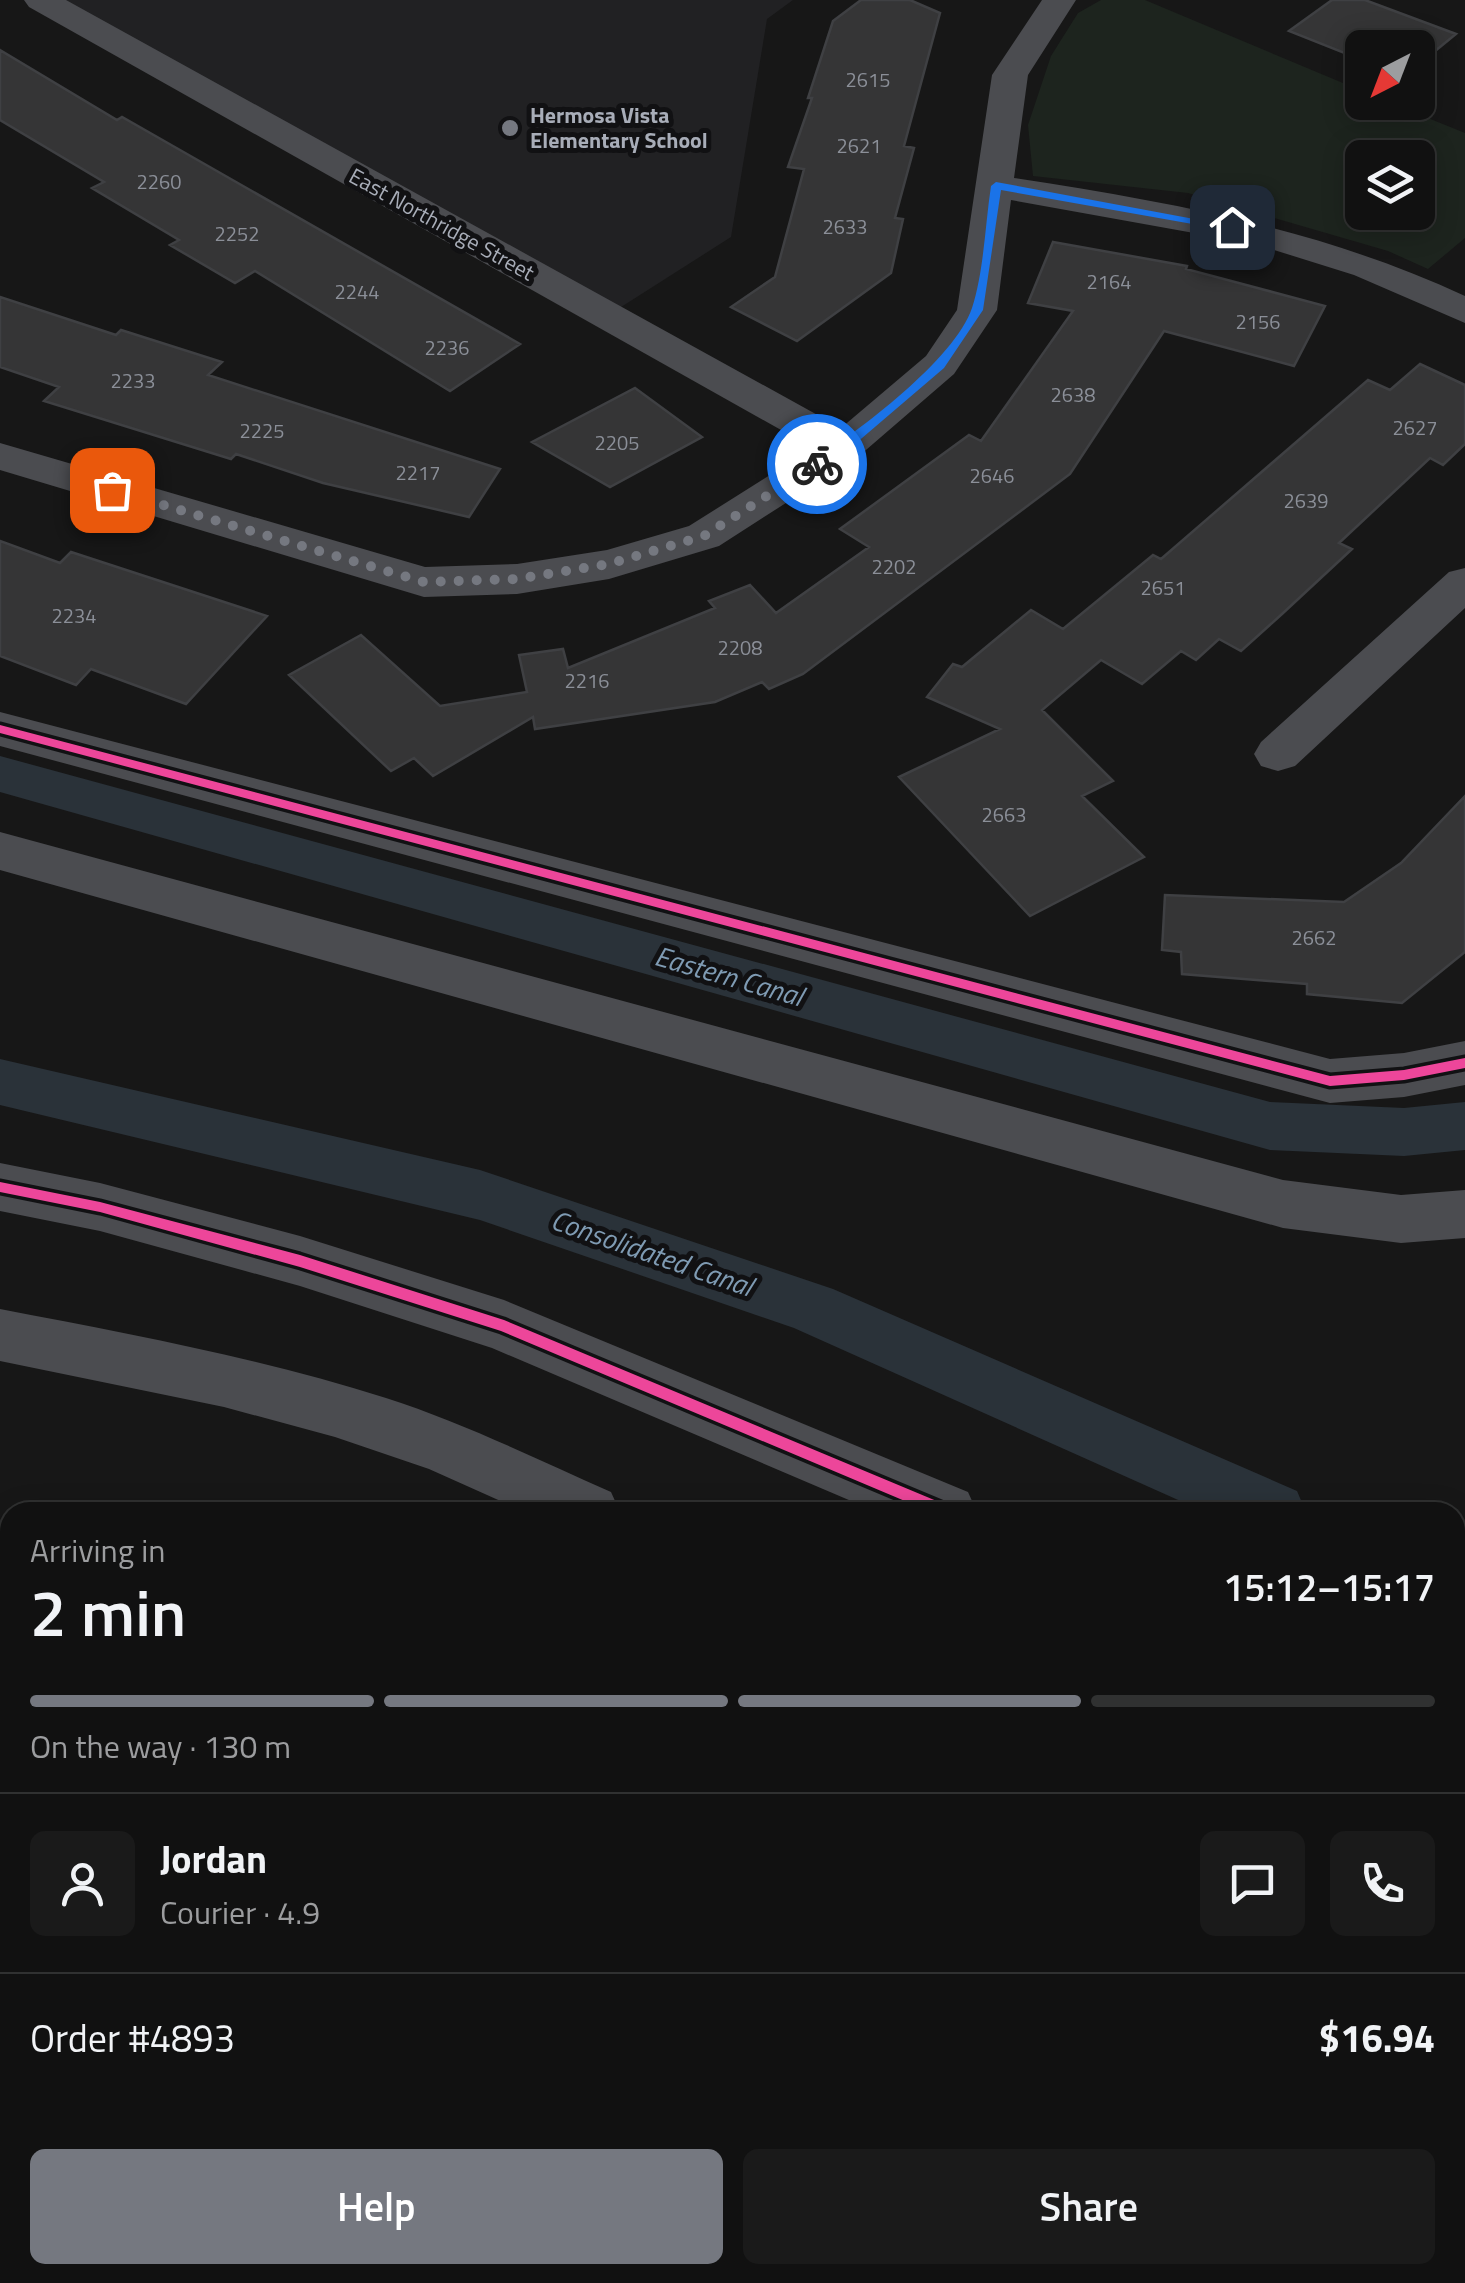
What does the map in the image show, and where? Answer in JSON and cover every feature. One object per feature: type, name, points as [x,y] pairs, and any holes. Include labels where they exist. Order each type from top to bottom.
[{"type":"street","name":"East Northridge Street","points":[[41,0],[844,447]]},
{"type":"street","points":[[0,456],[336,559],[424,582],[517,579],[609,564],[704,536],[844,447],[940,365],[977,310],[1010,75],[1029,41],[1060,0]]},
{"type":"street","points":[[996,186],[1162,212],[1266,235],[1356,262],[1465,311]]},
{"type":"street","points":[[1278,754],[1465,583]]},
{"type":"street","points":[[0,729],[1330,1081],[1404,1075],[1465,1063]]},
{"type":"street","points":[[0,851],[1283,1204],[1401,1219],[1465,1214]]},
{"type":"street","points":[[0,1187],[100,1207],[300,1261],[504,1326],[922,1502]]},
{"type":"street","points":[[0,1335],[212,1376],[318,1405],[444,1447],[567,1502]]},
{"type":"shaded area","name":"Hermosa Vista Elementary School","points":[[41,0],[793,0],[767,19],[731,237],[607,316]]},
{"type":"shaded area","points":[[1101,0],[1145,0],[1345,84],[1345,120],[1433,120],[1465,133],[1465,238],[1428,269],[1388,251],[1188,193],[1033,176],[1028,125],[1051,56],[1078,13]]},
{"type":"building","points":[[861,0],[910,0],[940,13],[904,146],[914,148],[895,218],[903,219],[891,273],[797,341],[731,307],[775,277],[804,169],[788,167],[812,98],[808,98],[833,21]]},
{"type":"building","points":[[1332,0],[1365,0],[1456,34],[1435,51],[1435,30],[1345,30],[1345,53],[1289,31]]},
{"type":"building","points":[[0,50],[117,120],[122,117],[520,344],[450,391],[255,271],[235,283],[170,245],[179,240],[92,188],[104,182],[0,120]]},
{"type":"building","points":[[1053,242],[1187,266],[1186,269],[1325,306],[1294,366],[1164,331],[1070,474],[803,674],[769,689],[762,682],[715,702],[535,729],[533,717],[433,776],[414,758],[391,771],[289,675],[361,635],[440,706],[527,692],[519,655],[563,649],[568,668],[715,608],[709,601],[750,585],[776,613],[869,547],[840,529],[969,435],[981,441],[1073,311],[1028,303]]},
{"type":"building","points":[[0,297],[116,335],[121,330],[222,362],[208,375],[500,469],[469,517],[323,483],[236,454],[231,459],[44,401],[59,387],[0,367]]},
{"type":"building","points":[[1420,364],[1465,385],[1465,444],[1443,465],[1430,458],[1339,543],[1352,549],[1282,614],[1241,651],[1219,639],[1196,660],[1181,651],[1142,684],[1101,660],[1042,710],[1113,781],[1082,796],[1144,857],[1030,916],[899,777],[1000,729],[927,697],[953,664],[962,667],[1031,610],[1063,629],[1153,555],[1161,559],[1368,380],[1390,390]]},
{"type":"building","points":[[635,388],[702,437],[610,487],[532,442]]},
{"type":"building","points":[[0,541],[60,563],[71,552],[267,616],[186,704],[91,669],[76,685],[0,656]]},
{"type":"building","points":[[1465,796],[1465,952],[1402,1003],[1307,994],[1307,984],[1182,974],[1181,952],[1162,950],[1165,895],[1344,902],[1401,863]]},
{"type":"waterway","name":"Eastern Canal","points":[[0,774],[1270,1126],[1404,1132],[1465,1126]]},
{"type":"waterway","name":"Consolidated Canal","points":[[0,1082],[480,1195],[812,1308],[1251,1502]]},
{"type":"cycle path","points":[[0,729],[1330,1081],[1404,1075],[1465,1063]]},
{"type":"cycle path","points":[[0,1187],[100,1207],[300,1261],[504,1326],[922,1502]]},
{"type":"way so far","points":[[112,490],[424,582],[517,579],[609,564],[704,536],[817,464]]},
{"type":"place","name":"Hermosa Vista Elementary School","points":[[510,128]]},
{"type":"route","points":[[817,464],[844,447],[940,365],[977,310],[996,186],[1232,227]]}]
